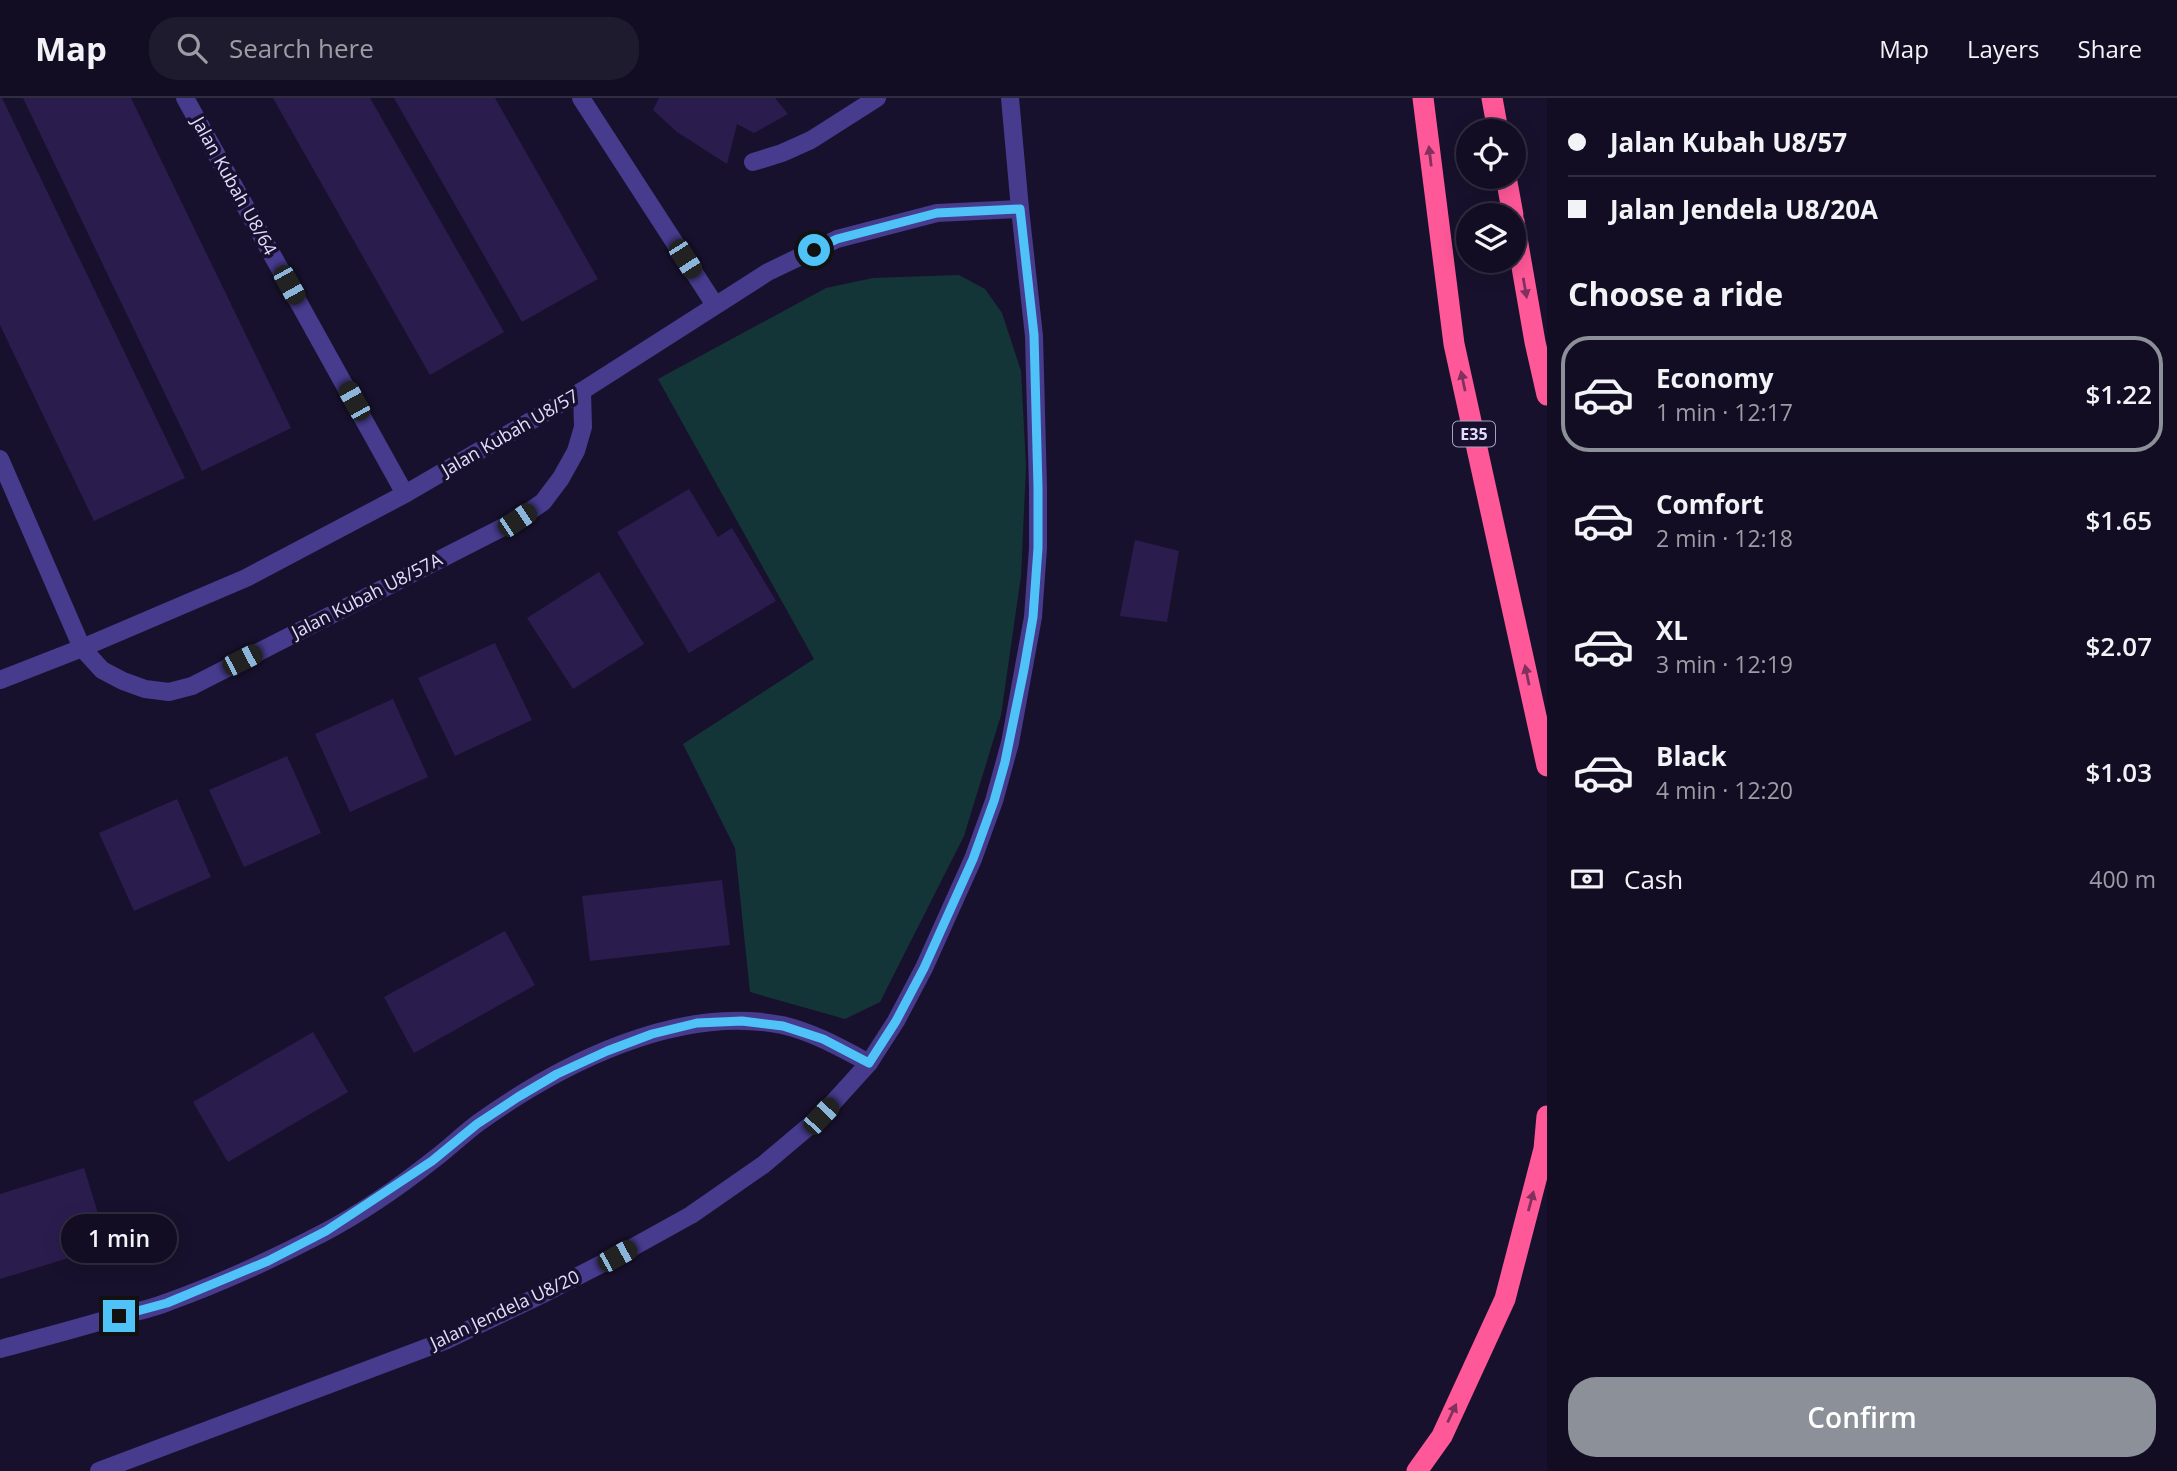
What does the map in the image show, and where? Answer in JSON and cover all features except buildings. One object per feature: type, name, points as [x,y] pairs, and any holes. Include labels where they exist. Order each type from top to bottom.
[{"type":"highway","name":"E35","points":[[1423,98],[1454,344],[1547,766]]},
{"type":"highway","points":[[1492,98],[1496,119]]},
{"type":"highway","points":[[1523,273],[1547,395]]},
{"type":"highway","points":[[1417,1471],[1442,1436],[1505,1299],[1544,1149],[1547,1116]]},
{"type":"street","name":"Jalan Kubah U8/64","points":[[185,98],[405,494]]},
{"type":"street","points":[[581,98],[715,305]]},
{"type":"street","points":[[753,162],[811,140],[877,98]]},
{"type":"street","name":"Jalan Jendela U8/20","points":[[99,1471],[447,1340],[617,1256],[691,1215],[762,1165],[821,1116],[869,1063],[896,1021],[924,968],[973,859],[994,801],[1007,754],[1033,617],[1038,548],[1034,335],[1010,98]]},
{"type":"street","name":"Jalan Kubah U8/57","points":[[0,680],[246,578],[405,494],[582,391],[768,272],[837,239],[937,213],[1020,209]]},
{"type":"street","name":"Jalan Kubah U8/57A","points":[[82,648],[102,670],[145,689],[169,692],[192,685],[517,520],[543,502],[576,451],[583,427],[582,391]]},
{"type":"street","points":[[0,459],[82,648]]},
{"type":"street","points":[[0,1349],[167,1303],[268,1261],[326,1231],[386,1194],[477,1124],[547,1080],[607,1051],[652,1034],[697,1023],[742,1021],[783,1026],[823,1039],[869,1063]]},
{"type":"green space","points":[[959,275],[985,289],[1002,313],[1021,371],[1026,467],[1021,576],[1001,715],[964,836],[880,1002],[845,1019],[750,992],[735,848],[683,744],[814,659],[658,379],[826,288],[873,278]]},
{"type":"route","points":[[119,1316],[167,1303],[268,1261],[326,1231],[386,1194],[477,1124],[518,1097],[557,1074],[652,1034],[697,1023],[742,1021],[783,1026],[823,1039],[869,1063],[896,1021],[949,915],[994,801],[1010,743],[1033,617],[1038,548],[1034,335],[1020,209],[937,213],[837,239],[814,250]]}]
